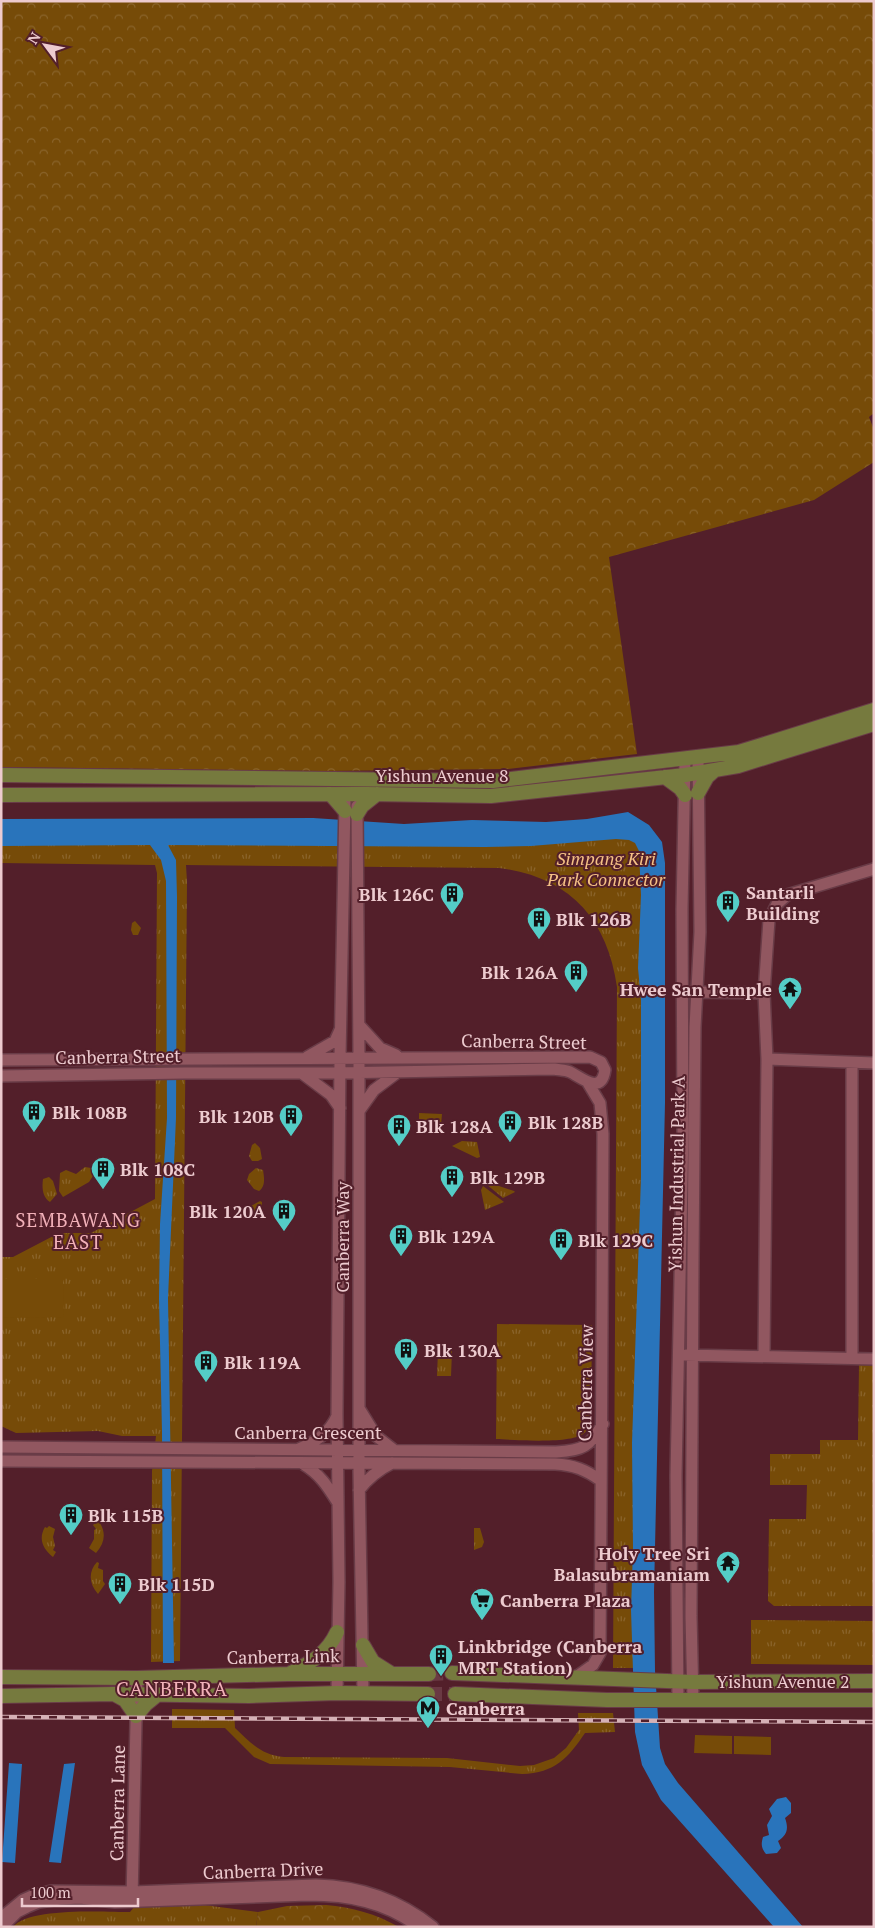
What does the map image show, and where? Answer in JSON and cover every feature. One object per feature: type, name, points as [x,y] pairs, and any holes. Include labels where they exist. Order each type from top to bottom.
[{"type":"main road","name":"Yishun Avenue 8","points":[[1,775],[493,781],[739,752],[874,710]]},
{"type":"main road","name":"Yishun Avenue 8","points":[[1,795],[377,794],[491,796],[692,774],[738,766],[874,724]]},
{"type":"main road","points":[[665,777],[692,794],[715,770]]},
{"type":"main road","points":[[329,794],[351,813],[377,794]]},
{"type":"main road","points":[[288,1674],[320,1656],[331,1644],[337,1632]]},
{"type":"main road","points":[[363,1645],[373,1662],[392,1674]]},
{"type":"main road","points":[[452,1673],[693,1682]]},
{"type":"main road","name":"Canberra Link","points":[[5,1675],[137,1678],[288,1674],[428,1674]]},
{"type":"main road","name":"Yishun Avenue 2","points":[[693,1682],[874,1681]]},
{"type":"main road","points":[[114,1694],[125,1700],[136,1716],[157,1695]]},
{"type":"main road","points":[[1,1696],[428,1694]]},
{"type":"main road","points":[[455,1694],[693,1700]]},
{"type":"main road","name":"Yishun Avenue 2","points":[[693,1700],[874,1700]]},
{"type":"street","name":"Yishun Industrial Park A","points":[[691,758],[700,932],[696,992],[691,1551],[693,1700]]},
{"type":"street","name":"Canberra Way","points":[[350,780],[351,813],[357,852],[359,1457],[363,1693]]},
{"type":"street","name":"Yishun Industrial Park A","points":[[676,1700],[677,1355],[683,1130],[682,909],[692,794]]},
{"type":"street","name":"Canberra Way","points":[[337,1693],[340,1057],[344,852],[351,813]]},
{"type":"street","points":[[764,1356],[767,1059],[764,993],[769,920],[776,904],[787,895],[874,869]]},
{"type":"street","points":[[683,992],[764,993]]},
{"type":"street","points":[[359,1025],[380,1048],[402,1057]]},
{"type":"street","points":[[306,1058],[335,1041],[341,1027]]},
{"type":"street","name":"Canberra Street","points":[[1,1060],[590,1057],[602,1062],[605,1070],[602,1078],[594,1083],[588,1083],[571,1072],[554,1069],[358,1073],[157,1073],[1,1076]]},
{"type":"street","points":[[767,1059],[874,1063]]},
{"type":"street","points":[[852,1063],[852,1358]]},
{"type":"street","points":[[359,1112],[374,1090],[398,1072]]},
{"type":"street","points":[[303,1073],[326,1089],[340,1108]]},
{"type":"street","name":"Canberra View","points":[[576,1677],[593,1665],[600,1653],[600,1480],[603,1424],[603,1134],[600,1103],[588,1083]]},
{"type":"street","points":[[677,1355],[874,1359]]},
{"type":"street","points":[[360,1410],[376,1436],[394,1450]]},
{"type":"street","points":[[298,1450],[318,1440],[333,1424],[338,1414]]},
{"type":"street","name":"Canberra Crescent","points":[[359,1457],[394,1450],[556,1452],[575,1450],[592,1441],[603,1424]]},
{"type":"street","name":"Canberra Crescent","points":[[4,1446],[298,1450],[393,1463],[571,1465],[587,1471],[600,1480]]},
{"type":"street","points":[[485,1451],[490,1457],[490,1464]]},
{"type":"street","name":"Canberra Crescent","points":[[4,1462],[301,1463],[338,1456]]},
{"type":"street","points":[[301,1463],[314,1470],[321,1477],[338,1504]]},
{"type":"street","points":[[360,1490],[366,1480],[380,1469],[393,1463]]},
{"type":"street","points":[[136,1716],[137,1678]]},
{"type":"street","name":"Canberra Lane","points":[[132,1896],[136,1716]]},
{"type":"street","name":"Canberra Drive","points":[[2,1927],[17,1912],[39,1902],[80,1898],[115,1902],[132,1896],[336,1885],[358,1889],[398,1903],[433,1927]]},
{"type":"street","name":"Canberra Drive","points":[[1,1918],[18,1903],[38,1894],[64,1891],[132,1896],[335,1895],[356,1898],[376,1904],[395,1912],[419,1927]]},
{"type":"green space","points":[[1,1],[874,1],[874,413],[869,417],[874,430],[874,462],[814,500],[609,557],[637,754],[507,769],[322,771],[1,767]]},
{"type":"green space","name":"Simpang Kiri Park Connector","points":[[623,823],[652,847],[646,1668],[613,1668],[617,987],[612,962],[604,941],[594,921],[580,905],[564,891],[546,881],[524,873],[499,868],[186,865],[180,1661],[151,1662],[152,1471],[156,1436],[122,1436],[98,1431],[16,1433],[1,1426],[1,1257],[13,1257],[59,1233],[91,1233],[155,1199],[157,873],[155,865],[1,863],[1,831]]},
{"type":"green space","points":[[135,921],[141,928],[138,935],[133,935],[131,930],[132,923]]},
{"type":"green space","points":[[419,1113],[442,1114],[441,1125],[419,1125]]},
{"type":"green space","points":[[462,1141],[477,1142],[480,1157],[477,1158],[452,1146]]},
{"type":"green space","points":[[255,1143],[260,1148],[262,1159],[252,1161],[249,1156],[252,1145]]},
{"type":"green space","points":[[85,1167],[91,1168],[93,1176],[89,1182],[63,1197],[59,1191],[60,1173],[66,1170],[76,1174]]},
{"type":"green space","points":[[256,1168],[263,1170],[264,1176],[264,1184],[259,1191],[254,1189],[247,1180],[249,1174]]},
{"type":"green space","points":[[49,1177],[53,1181],[57,1194],[50,1202],[44,1195],[43,1188],[43,1179]]},
{"type":"green space","points":[[490,1183],[515,1192],[503,1198],[486,1184]]},
{"type":"green space","points":[[483,1186],[504,1202],[485,1210],[481,1190]]},
{"type":"green space","points":[[260,1201],[262,1202],[262,1207],[258,1217],[255,1218],[249,1212],[249,1207]]},
{"type":"green space","points":[[1,1279],[63,1279],[64,1317],[1,1318]]},
{"type":"green space","points":[[497,1324],[592,1325],[591,1417],[589,1427],[583,1434],[555,1440],[496,1439]]},
{"type":"green space","points":[[438,1351],[452,1351],[451,1376],[437,1376]]},
{"type":"green space","points":[[859,1365],[874,1365],[874,1606],[774,1606],[768,1601],[769,1519],[806,1519],[807,1485],[770,1485],[770,1454],[820,1454],[820,1440],[858,1440]]},
{"type":"green space","points":[[98,1520],[104,1536],[102,1545],[96,1553],[89,1548],[94,1539],[94,1530],[96,1529],[93,1525]]},
{"type":"green space","points":[[49,1526],[55,1529],[53,1537],[55,1546],[53,1550],[56,1552],[53,1557],[44,1547],[42,1540],[45,1527]]},
{"type":"green space","points":[[474,1528],[480,1528],[484,1542],[482,1547],[474,1550]]},
{"type":"green space","points":[[97,1562],[99,1563],[98,1568],[103,1570],[103,1581],[105,1584],[98,1594],[91,1582],[92,1570]]},
{"type":"green space","points":[[751,1620],[874,1621],[874,1665],[751,1664]]},
{"type":"green space","points":[[172,1709],[234,1710],[235,1728],[246,1739],[269,1754],[284,1757],[447,1758],[520,1766],[534,1765],[554,1758],[566,1748],[579,1730],[578,1713],[613,1713],[615,1732],[585,1733],[573,1750],[560,1763],[543,1771],[533,1773],[522,1774],[450,1767],[270,1764],[254,1757],[225,1728],[172,1728]]},
{"type":"green space","points":[[695,1735],[732,1736],[732,1754],[694,1753]]},
{"type":"green space","points":[[734,1736],[771,1737],[771,1755],[734,1754]]},
{"type":"green space","points":[[196,1904],[258,1912],[256,1927],[13,1927],[21,1921],[34,1916],[50,1913],[86,1911],[130,1912],[135,1906]]},
{"type":"green space","points":[[326,1905],[364,1912],[382,1918],[399,1927],[256,1927],[258,1912],[287,1906]]},
{"type":"water","points":[[628,812],[649,825],[662,842],[665,863],[665,1103],[654,1592],[655,1671],[660,1748],[665,1764],[678,1783],[803,1927],[774,1927],[661,1800],[642,1765],[635,1732],[631,1610],[633,1548],[632,1443],[641,1177],[641,1000],[638,968],[641,895],[639,851],[635,843],[629,840],[616,839],[531,846],[485,847],[168,845],[176,860],[177,897],[176,1118],[168,1298],[174,1663],[163,1663],[162,1432],[159,1299],[160,1224],[167,1118],[166,881],[161,860],[150,845],[1,846],[1,819],[313,818],[404,824],[472,820],[546,822],[587,819]]},
{"type":"water","points":[[9,1763],[22,1764],[15,1863],[2,1862]]},
{"type":"water","points":[[75,1763],[61,1863],[49,1862],[64,1764]]},
{"type":"water","points":[[786,1797],[791,1803],[791,1813],[785,1818],[787,1829],[785,1834],[778,1841],[781,1848],[777,1853],[766,1854],[762,1844],[763,1837],[769,1835],[767,1825],[772,1816],[769,1809],[777,1799]]},
{"type":"tunnel","points":[[429,1674],[452,1673]]},
{"type":"tunnel","points":[[428,1694],[455,1694]]},
{"type":"railway","points":[[1,1717],[874,1722]]},
{"type":"place","name":"Blk 126C","points":[[452,915]]},
{"type":"place","name":"Santarli Building","points":[[728,923]]},
{"type":"place","name":"Blk 126B","points":[[539,940]]},
{"type":"place","name":"Blk 126A","points":[[576,993]]},
{"type":"place","name":"Hwee San Temple","points":[[790,1010]]},
{"type":"place","name":"Blk 108B","points":[[34,1133]]},
{"type":"place","name":"Blk 120B","points":[[291,1137]]},
{"type":"place","name":"Blk 128B","points":[[510,1143]]},
{"type":"place","name":"Blk 128A","points":[[399,1147]]},
{"type":"place","name":"Blk 108C","points":[[103,1190]]},
{"type":"place","name":"Blk 129B","points":[[452,1198]]},
{"type":"place","name":"Blk 120A","points":[[284,1232]]},
{"type":"place","name":"Blk 129A","points":[[401,1257]]},
{"type":"place","name":"Blk 129C","points":[[561,1261]]},
{"type":"place","name":"Blk 130A","points":[[406,1371]]},
{"type":"place","name":"Blk 119A","points":[[206,1383]]},
{"type":"place","name":"Blk 115B","points":[[71,1536]]},
{"type":"place","name":"Holy Tree Sri Balasubramaniam","points":[[728,1584]]},
{"type":"place","name":"Blk 115D","points":[[120,1605]]},
{"type":"place","name":"Canberra Plaza","points":[[482,1621]]},
{"type":"place","name":"Linkbridge (Canberra MRT Station)","points":[[441,1677]]},
{"type":"place","name":"Canberra","points":[[428,1729]]},
{"type":"district","name":"SEMBAWANG EAST","points":[[78,1230]]},
{"type":"district","name":"CANBERRA","points":[[172,1688]]}]
